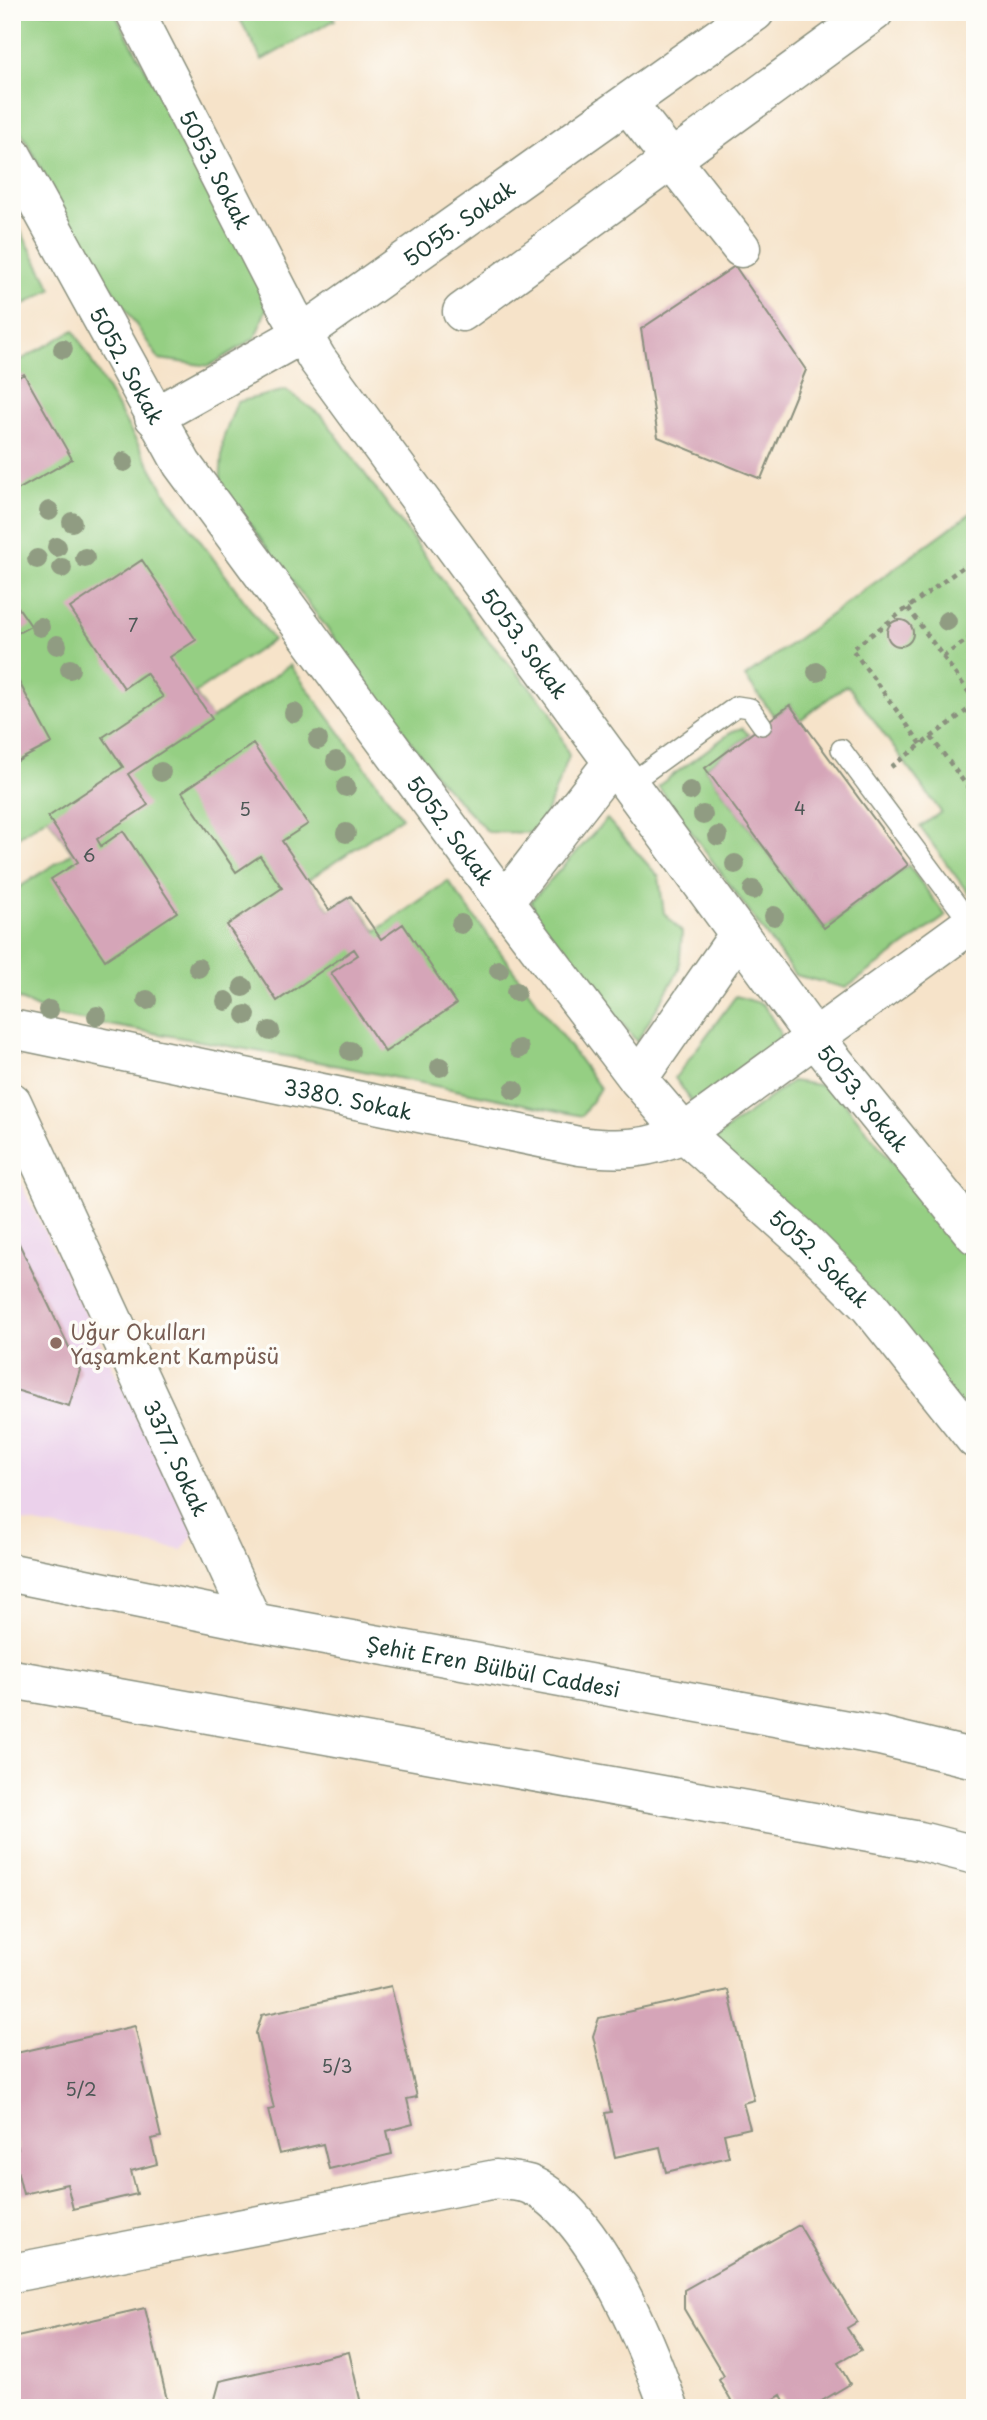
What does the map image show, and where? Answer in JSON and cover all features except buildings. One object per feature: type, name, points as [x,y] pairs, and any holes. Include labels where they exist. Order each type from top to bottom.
[{"type":"street","name":"5053. Sokak","points":[[135,12],[302,334],[341,392],[815,1038],[975,1235]]},
{"type":"street","name":"5055. Sokak","points":[[154,417],[302,334],[755,12]]},
{"type":"street","points":[[462,312],[874,12]]},
{"type":"street","points":[[628,104],[741,248]]},
{"type":"street","name":"5052. Sokak","points":[[12,155],[154,417],[212,506],[504,902],[638,1080],[684,1133],[803,1240],[869,1306],[975,1439]]},
{"type":"street","points":[[504,902],[621,773]]},
{"type":"street","name":"3380. Sokak","points":[[12,1029],[579,1146],[608,1150],[638,1148],[661,1145],[684,1133],[973,923]]},
{"type":"street","points":[[638,1080],[739,934]]},
{"type":"street","name":"3377. Sokak","points":[[12,1101],[253,1622]]},
{"type":"street","name":"Şehit Eren Bülbül Caddesi","points":[[12,1573],[253,1622],[866,1733],[975,1759]]},
{"type":"street","points":[[12,1679],[920,1841],[975,1855]]},
{"type":"street","points":[[12,2273],[496,2179],[527,2184],[556,2202],[582,2228],[616,2284],[669,2408]]},
{"type":"lane","points":[[621,773],[737,706],[750,708],[762,725]]},
{"type":"lane","points":[[841,749],[973,923]]},
{"type":"path","points":[[921,744],[852,649],[975,558]]},
{"type":"path","points":[[867,783],[974,707],[970,694],[908,608]]},
{"type":"path","points":[[943,657],[975,634]]},
{"type":"path","points":[[970,694],[975,682]]},
{"type":"path","points":[[931,737],[975,797]]},
{"type":"shaded area","name":"Uğur Okulları Yaşamkent Kampüsü","points":[[12,1166],[195,1532],[182,1550],[12,1520]]},
{"type":"green space","points":[[12,12],[114,12],[266,285],[267,307],[255,338],[209,366],[159,359],[81,243],[12,115]]},
{"type":"green space","points":[[236,12],[330,12],[335,20],[262,60]]},
{"type":"green space","points":[[12,215],[52,289],[12,311]]},
{"type":"green space","points":[[74,330],[166,494],[273,640],[195,693],[211,719],[290,665],[402,817],[308,880],[329,910],[351,896],[376,931],[448,881],[600,1088],[582,1116],[319,1062],[52,1015],[12,996],[12,892],[72,853],[48,817],[12,841],[12,365]]},
{"type":"green space","points":[[286,390],[323,417],[482,633],[550,710],[569,756],[538,833],[488,832],[439,780],[220,484],[223,439],[237,402]]},
{"type":"green space","points":[[975,510],[975,895],[971,897],[920,827],[941,812],[849,687],[845,686],[800,720],[790,705],[774,716],[745,677]]},
{"type":"green space","points":[[742,728],[749,735],[705,768],[824,928],[908,865],[946,916],[846,988],[795,975],[658,786],[733,731]]},
{"type":"green space","points":[[607,819],[659,877],[664,913],[682,932],[679,970],[637,1042],[536,915],[531,901]]},
{"type":"green space","points":[[736,996],[763,1004],[780,1032],[778,1044],[694,1105],[675,1078]]},
{"type":"green space","points":[[792,1081],[832,1087],[975,1267],[975,1424],[714,1139]]},
{"type":"place","name":"Uğur Okulları Yaşamkent Kampüsü","points":[[56,1343]]}]
